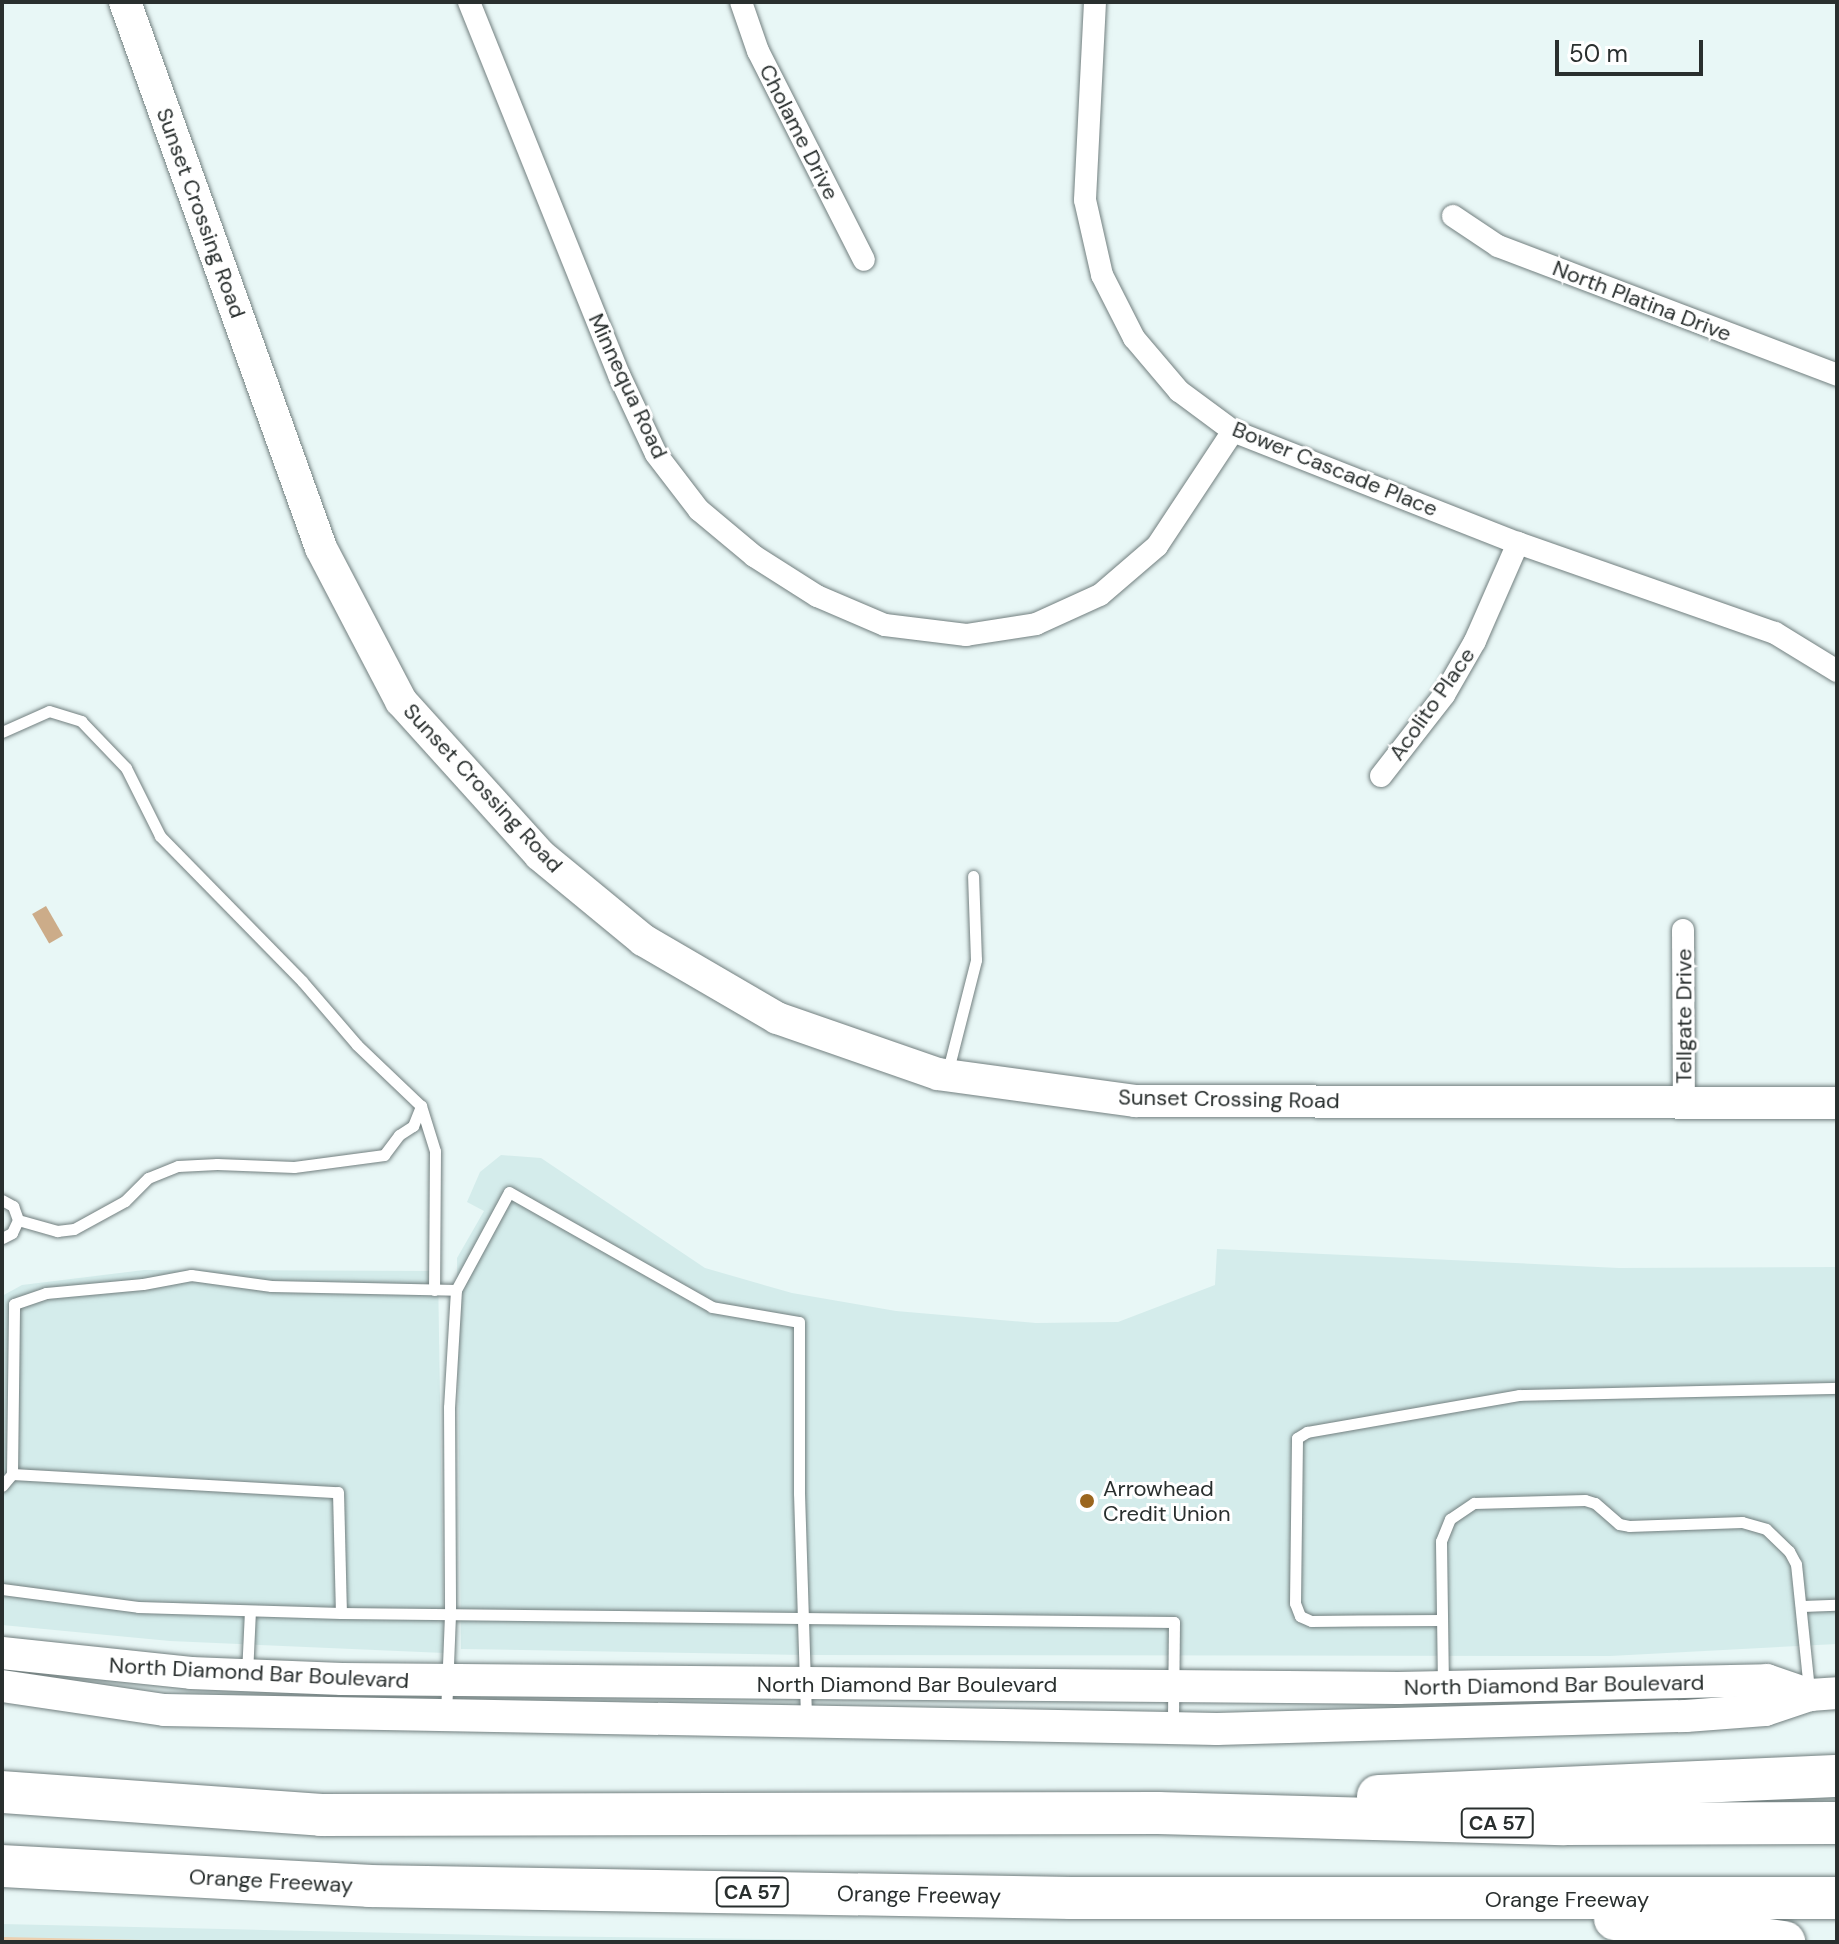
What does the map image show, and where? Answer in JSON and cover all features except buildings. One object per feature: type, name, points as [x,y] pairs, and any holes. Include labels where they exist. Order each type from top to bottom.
[{"type":"highway","points":[[1158,1813],[1453,1790],[1837,1776]]},
{"type":"highway","name":"CA 57","points":[[2,1792],[321,1815],[1158,1813],[1564,1824],[1837,1823]]},
{"type":"highway","name":"Orange Freeway","points":[[2,1866],[385,1886],[1087,1898],[1837,1898]]},
{"type":"highway","points":[[1503,1900],[1685,1930],[1784,1942]]},
{"type":"main road","name":"Sunset Crossing Road","points":[[125,2],[321,548],[401,701],[540,855],[643,940],[777,1018],[947,1075],[1135,1101],[1837,1103]]},
{"type":"main road","name":"North Diamond Bar Boulevard","points":[[2,1653],[247,1675],[450,1682],[1173,1687],[1444,1705],[1686,1716],[1765,1710],[1823,1694]]},
{"type":"main road","name":"North Diamond Bar Boulevard","points":[[2,1686],[164,1710],[446,1718],[806,1721],[1174,1729],[1309,1727],[1444,1705]]},
{"type":"street","name":"Minnequa Road","points":[[469,2],[619,375],[656,454],[699,510],[754,556],[817,596],[885,625],[966,635],[1036,624],[1100,595],[1157,546],[1233,431]]},
{"type":"street","name":"Cholame Drive","points":[[741,2],[758,51],[864,260]]},
{"type":"street","name":"Bower Cascade Place","points":[[1095,2],[1085,200],[1102,275],[1134,338],[1179,391],[1233,431],[1518,543],[1775,633],[1837,671]]},
{"type":"street","name":"North Platina Drive","points":[[1453,216],[1498,246],[1837,375]]},
{"type":"street","name":"Acolito Place","points":[[1381,776],[1444,695],[1468,655],[1518,543]]},
{"type":"street","name":"Tellgate Drive","points":[[1683,930],[1684,1103]]},
{"type":"lane","points":[[2,732],[49,711],[81,721],[126,768],[160,836],[302,981],[357,1045],[421,1106],[435,1151],[434,1290]]},
{"type":"lane","points":[[947,1075],[976,960],[973,876]]},
{"type":"lane","points":[[18,1220],[57,1231],[74,1229],[125,1201],[148,1178],[178,1166],[294,1167],[384,1155],[399,1135],[413,1126],[421,1106]]},
{"type":"lane","points":[[446,1718],[450,1682],[449,1407],[456,1290],[509,1192],[712,1307],[799,1322],[802,1686],[806,1721]]},
{"type":"lane","points":[[2,1200],[13,1206],[18,1220],[12,1233],[2,1238]]},
{"type":"lane","points":[[2,1486],[12,1474],[14,1304],[46,1293],[143,1284],[191,1275],[271,1286],[456,1290]]},
{"type":"lane","points":[[1442,1620],[1311,1621],[1300,1616],[1295,1603],[1297,1438],[1307,1432],[1519,1395],[1837,1388]]},
{"type":"lane","points":[[12,1474],[338,1492],[341,1613]]},
{"type":"lane","points":[[1444,1705],[1443,1531],[1450,1519],[1474,1503],[1585,1500],[1595,1503],[1619,1524],[1629,1526],[1753,1524],[1766,1529],[1789,1551],[1796,1564],[1801,1606],[1823,1694]]},
{"type":"lane","points":[[2,1589],[138,1607],[250,1611],[801,1621],[1174,1622],[1174,1729]]},
{"type":"lane","points":[[1801,1606],[1837,1605]]},
{"type":"lane","points":[[247,1675],[250,1611]]},
{"type":"shaded area","points":[[46,906],[63,935],[49,943],[32,914]]},
{"type":"shaded area","points":[[501,1155],[541,1158],[705,1268],[792,1293],[896,1311],[1036,1323],[1118,1322],[1215,1285],[1217,1249],[1619,1268],[1837,1267],[1837,1644],[1610,1656],[802,1655],[461,1649],[457,1258],[484,1211],[467,1202],[480,1172]]},
{"type":"shaded area","points":[[144,1270],[438,1271],[444,1653],[170,1641],[2,1625],[2,1296],[22,1285]]},
{"type":"shaded area","points":[[2,1924],[530,1936],[1010,1942],[2,1942]]},
{"type":"shaded area","points":[[2,1937],[235,1942],[2,1942]]},
{"type":"place","name":"Arrowhead Credit Union","points":[[1087,1501]]}]
